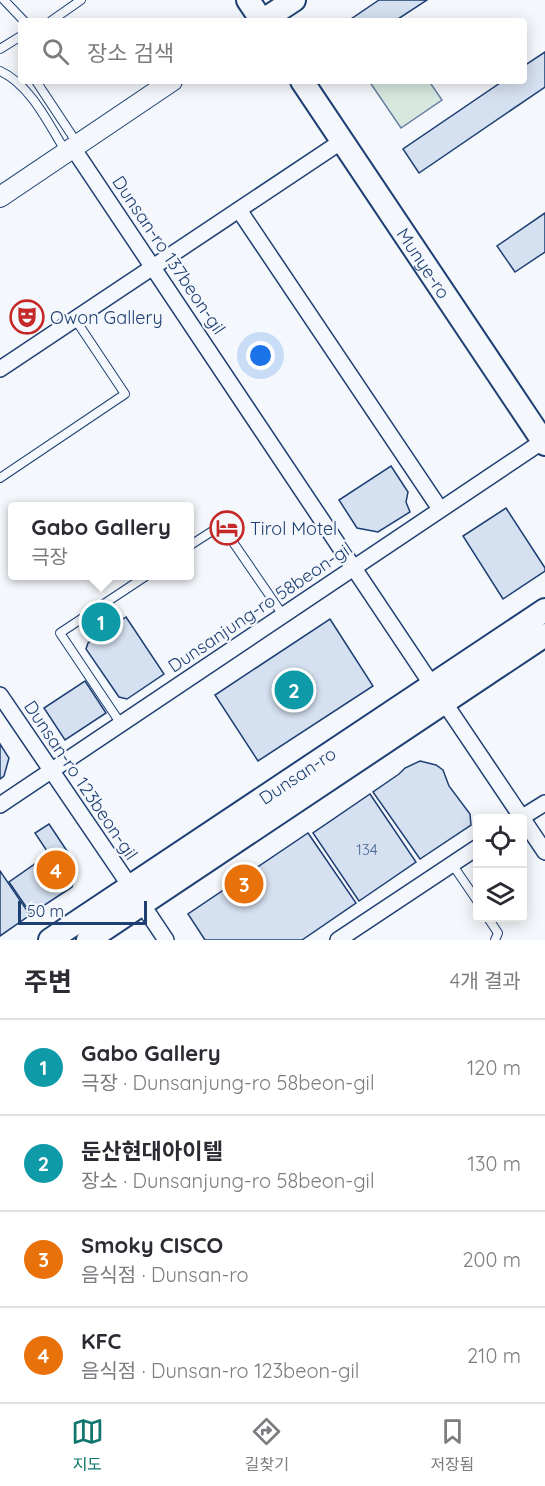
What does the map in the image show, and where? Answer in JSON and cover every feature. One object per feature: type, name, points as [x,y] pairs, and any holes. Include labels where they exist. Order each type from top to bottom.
[{"type":"main road","points":[[248,0],[260,18]]},
{"type":"main road","points":[[267,18],[294,0]]},
{"type":"main road","name":"Munye-ro","points":[[304,84],[544,443]]},
{"type":"main road","name":"Dunsan-ro","points":[[50,940],[136,895],[438,693],[545,610]]},
{"type":"main road","name":"Dunsan-ro","points":[[438,693],[545,635]]},
{"type":"main road","name":"Dunsan-ro","points":[[88,940],[136,895]]},
{"type":"street","points":[[0,196],[168,84]]},
{"type":"street","points":[[0,369],[342,141]]},
{"type":"street","name":"Dunsan-ro 137beon-gil","points":[[72,148],[519,814]]},
{"type":"street","points":[[239,210],[440,509]]},
{"type":"street","name":"Dunsanjung-ro 58beon-gil","points":[[0,806],[440,509],[544,443]]},
{"type":"street","name":"Dunsan-ro 123beon-gil","points":[[0,695],[166,940]]},
{"type":"street","points":[[527,815],[545,803]]},
{"type":"street","name":"Dunsan-ro 137beon-gil","points":[[527,825],[545,852]]},
{"type":"street","points":[[338,940],[473,850]]},
{"type":"lane","points":[[4,0],[21,18]]},
{"type":"lane","points":[[55,18],[81,0]]},
{"type":"lane","points":[[0,49],[18,38]]},
{"type":"lane","points":[[0,71],[13,79],[29,95],[72,148]]},
{"type":"lane","points":[[38,84],[72,148]]},
{"type":"lane","points":[[0,477],[125,394],[75,319]]},
{"type":"lane","points":[[194,543],[214,530],[226,532],[283,615]]},
{"type":"lane","points":[[121,724],[60,633],[140,580]]},
{"type":"lane","points":[[452,864],[473,896]]},
{"type":"lane","points":[[491,922],[498,933],[495,940]]},
{"type":"shaded area","points":[[371,84],[431,84],[442,100],[401,128]]},
{"type":"building","points":[[379,0],[427,0],[400,18],[352,18]]},
{"type":"building","points":[[545,52],[545,87],[419,173],[403,149],[499,84],[527,84],[527,64]]},
{"type":"building","points":[[545,213],[545,252],[515,272],[497,246]]},
{"type":"building","points":[[391,466],[408,492],[406,502],[410,512],[378,532],[357,528],[339,500]]},
{"type":"building","points":[[506,508],[545,571],[503,599],[463,536]]},
{"type":"building","points":[[126,617],[164,674],[127,699],[119,697],[86,649],[88,643]]},
{"type":"building","points":[[330,619],[373,686],[258,761],[215,695]]},
{"type":"building","points":[[85,681],[106,713],[65,740],[44,708]]},
{"type":"building","points":[[0,744],[9,758],[4,776],[0,779]]},
{"type":"building","points":[[420,761],[436,765],[443,770],[449,786],[470,814],[471,825],[420,859],[373,792],[405,768]]},
{"type":"building","points":[[370,794],[416,862],[359,901],[313,833]]},
{"type":"building","points":[[49,824],[77,866],[72,887],[31,914],[9,882],[49,854],[35,833]]},
{"type":"building","points":[[308,833],[356,903],[302,940],[205,940],[188,914]]},
{"type":"building","points":[[0,871],[30,915],[0,936]]},
{"type":"place","name":"Owon Gallery","points":[[27,317]]},
{"type":"place","name":"Tirol Motel","points":[[227,528]]},
{"type":"place","name":"Gabo Gallery","points":[[101,622]]},
{"type":"place","name":"둔산현대아이텔","points":[[294,690]]},
{"type":"place","name":"KFC","points":[[56,870]]},
{"type":"place","name":"Smoky CISCO","points":[[244,884]]}]
